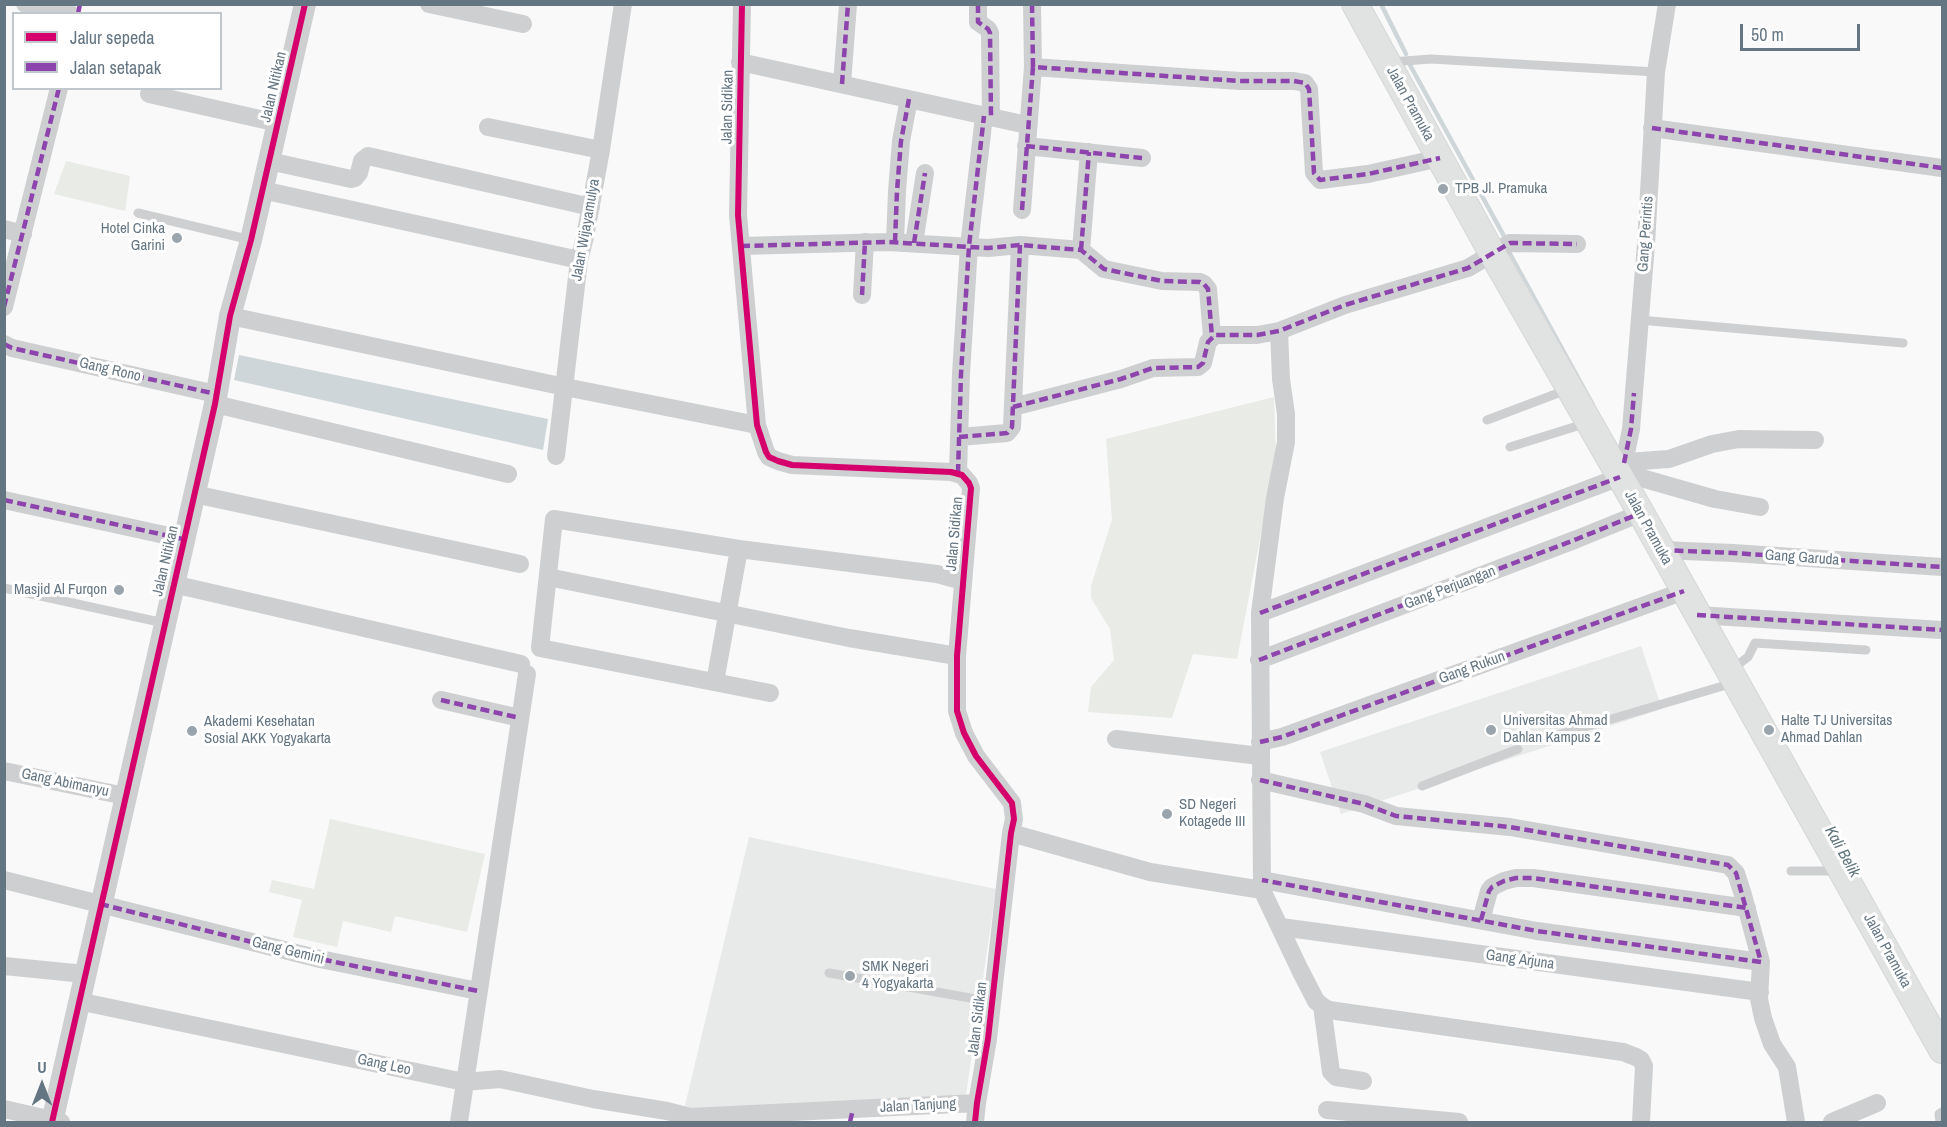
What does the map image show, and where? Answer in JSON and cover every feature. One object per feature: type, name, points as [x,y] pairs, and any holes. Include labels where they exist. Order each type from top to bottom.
[{"type":"main road","name":"Jalan Pramuka","points":[[1355,4],[1492,254],[1589,423],[1626,469],[1641,513],[1661,550],[1942,1050]]},
{"type":"street","points":[[25,4],[62,12]]},
{"type":"street","name":"Jalan Nitikan","points":[[55,1122],[78,1001],[216,399],[230,316],[251,240],[305,4]]},
{"type":"street","points":[[429,4],[523,24]]},
{"type":"street","name":"Jalan Wijayamulya","points":[[556,456],[579,260],[601,150],[623,4]]},
{"type":"street","name":"Jalan Sidikan","points":[[742,4],[738,215],[757,425],[766,452],[769,457],[792,465],[935,470],[958,473],[966,479],[971,488],[957,656],[957,711],[964,733],[976,756],[1012,803],[1014,819],[993,1002],[975,1122]]},
{"type":"street","points":[[842,84],[848,4]]},
{"type":"street","points":[[958,473],[969,246],[988,116],[990,33],[978,22],[978,4]]},
{"type":"street","points":[[1022,210],[1033,67],[1032,4]]},
{"type":"street","name":"Gang Perintis","points":[[1626,469],[1646,244],[1656,72],[1667,4]]},
{"type":"street","points":[[740,62],[1027,125]]},
{"type":"street","points":[[1033,67],[1201,78],[1294,81],[1308,86],[1312,112],[1314,173],[1320,180],[1368,174],[1440,158]]},
{"type":"street","points":[[4,307],[59,90]]},
{"type":"street","points":[[149,94],[278,123]]},
{"type":"street","points":[[905,242],[897,191],[901,141],[909,99]]},
{"type":"street","points":[[488,127],[601,150]]},
{"type":"street","points":[[1652,128],[1942,168]]},
{"type":"street","points":[[1026,146],[1142,158]]},
{"type":"street","points":[[1081,249],[1089,152]]},
{"type":"street","points":[[269,161],[351,179],[355,178],[362,161],[368,156],[591,207]]},
{"type":"street","points":[[905,242],[925,173]]},
{"type":"street","points":[[262,190],[579,260]]},
{"type":"street","points":[[4,230],[23,234]]},
{"type":"street","points":[[862,295],[865,242]]},
{"type":"street","points":[[741,246],[905,242],[988,248],[1020,245],[1081,249],[1104,269],[1162,281],[1196,281],[1208,289],[1212,337]]},
{"type":"street","points":[[1013,407],[1121,380],[1153,368],[1198,367],[1203,363],[1208,342],[1212,337],[1257,335],[1279,331],[1345,305],[1468,268],[1510,243],[1576,244]]},
{"type":"street","points":[[959,437],[1007,433],[1012,427],[1020,245]]},
{"type":"street","points":[[230,316],[757,425]]},
{"type":"street","points":[[1279,331],[1286,442],[1275,498],[1260,613],[1262,885],[1300,970],[1316,1001],[1329,1010],[1623,1052],[1636,1057],[1644,1066],[1641,1122]]},
{"type":"street","name":"Gang Rono","points":[[4,344],[12,348],[508,474]]},
{"type":"street","points":[[1260,613],[1626,469],[1669,459],[1712,444],[1739,439],[1815,440]]},
{"type":"street","points":[[1626,469],[1715,499],[1760,507]]},
{"type":"street","points":[[194,494],[520,564]]},
{"type":"street","points":[[4,500],[183,539]]},
{"type":"street","name":"Gang Perjuangan","points":[[1259,660],[1641,513]]},
{"type":"street","points":[[770,693],[540,648],[554,519],[739,549],[937,574],[963,581]]},
{"type":"street","points":[[715,682],[739,549]]},
{"type":"street","name":"Gang Garuda","points":[[1661,550],[1942,567]]},
{"type":"street","points":[[548,577],[849,638],[957,656]]},
{"type":"street","points":[[173,584],[524,669],[520,718],[459,1122]]},
{"type":"street","name":"Gang Rukun","points":[[1260,749],[1293,733],[1684,591]]},
{"type":"street","points":[[1697,615],[1942,630]]},
{"type":"street","points":[[441,700],[520,718]]},
{"type":"street","points":[[1116,739],[1260,749]]},
{"type":"street","name":"Gang Abimanyu","points":[[4,771],[125,796]]},
{"type":"street","points":[[1260,780],[1364,804],[1396,816],[1510,827],[1728,865],[1736,873],[1747,908],[1761,962],[1760,992],[1763,1018],[1772,1044],[1787,1067],[1796,1122]]},
{"type":"street","points":[[1011,833],[1123,865],[1168,875],[1262,885],[1537,931],[1761,962]]},
{"type":"street","points":[[1481,920],[1492,887],[1516,878],[1533,878],[1747,908]]},
{"type":"street","name":"Gang Gemini","points":[[4,880],[320,959],[478,991]]},
{"type":"street","name":"Gang Arjuna","points":[[1281,927],[1760,992]]},
{"type":"street","points":[[4,966],[85,974]]},
{"type":"street","name":"Gang Leo","points":[[78,1001],[464,1082],[500,1079],[593,1099],[668,1111],[687,1121]]},
{"type":"street","points":[[1322,1006],[1331,1072],[1343,1079],[1363,1081]]},
{"type":"street","name":"Jalan Tanjung","points":[[687,1121],[977,1103]]},
{"type":"street","points":[[1832,1122],[1877,1103]]},
{"type":"street","points":[[4,1109],[55,1122]]},
{"type":"street","points":[[1327,1110],[1459,1122]]},
{"type":"lane","points":[[1388,62],[1431,58],[1656,72]]},
{"type":"lane","points":[[138,213],[251,240]]},
{"type":"lane","points":[[1639,320],[1903,343]]},
{"type":"lane","points":[[1487,420],[1570,389]]},
{"type":"lane","points":[[1510,447],[1589,423]]},
{"type":"lane","points":[[4,588],[164,623]]},
{"type":"lane","points":[[1554,736],[1732,677],[1748,657],[1755,643],[1866,650]]},
{"type":"lane","points":[[1422,786],[1518,749]]},
{"type":"lane","points":[[1791,872],[1841,871]]},
{"type":"lane","points":[[829,973],[993,1002]]},
{"type":"lane","points":[[1940,1122],[1939,1114],[1942,1112]]},
{"type":"shaded area","points":[[66,161],[130,176],[125,211],[54,194]]},
{"type":"shaded area","points":[[239,355],[548,419],[543,450],[234,380]]},
{"type":"shaded area","points":[[1274,397],[1276,455],[1237,659],[1193,654],[1172,718],[1088,712],[1091,687],[1114,660],[1110,629],[1091,598],[1091,586],[1112,520],[1106,439]]},
{"type":"shaded area","name":"Universitas Ahmad Dahlan Kampus 2","points":[[1641,646],[1662,709],[1341,814],[1320,752]]},
{"type":"shaded area","points":[[330,819],[485,854],[467,932],[395,916],[391,932],[343,921],[337,947],[293,937],[302,900],[269,892],[272,880],[314,889]]},
{"type":"shaded area","name":"SMK Negeri 4 Yogyakarta","points":[[749,837],[996,889],[966,1095],[682,1118]]},
{"type":"waterway","points":[[1381,4],[1406,54]]},
{"type":"waterway","points":[[1410,65],[1504,236]]},
{"type":"waterway","points":[[1509,252],[1593,405]]},
{"type":"marked path","points":[[78,12],[80,4]]},
{"type":"marked path","points":[[842,84],[848,4]]},
{"type":"marked path","points":[[978,4],[978,22],[990,33],[991,117]]},
{"type":"marked path","points":[[1032,4],[1033,67]]},
{"type":"marked path","points":[[1022,210],[1033,67],[1240,81],[1305,83],[1309,89],[1314,173],[1320,180],[1368,174],[1440,158]]},
{"type":"marked path","points":[[4,307],[58,90]]},
{"type":"marked path","points":[[895,242],[901,141],[909,99]]},
{"type":"marked path","points":[[958,473],[969,246],[984,116]]},
{"type":"marked path","points":[[1652,128],[1942,168]]},
{"type":"marked path","points":[[1026,146],[1142,158]]},
{"type":"marked path","points":[[1081,250],[1089,152]]},
{"type":"marked path","points":[[914,243],[925,173]]},
{"type":"marked path","points":[[862,295],[865,242]]},
{"type":"marked path","points":[[741,246],[888,242],[988,248],[1020,245],[1081,250],[1104,269],[1162,281],[1204,284],[1208,289],[1212,337]]},
{"type":"marked path","points":[[1013,407],[1121,379],[1153,368],[1198,367],[1203,363],[1208,342],[1215,335],[1257,335],[1279,331],[1345,305],[1468,268],[1510,243],[1577,244]]},
{"type":"marked path","points":[[959,437],[1007,433],[1012,427],[1020,245]]},
{"type":"marked path","points":[[4,344],[12,348],[216,394]]},
{"type":"marked path","points":[[1624,463],[1631,429],[1634,393]]},
{"type":"marked path","points":[[1260,613],[1620,477]]},
{"type":"marked path","points":[[4,500],[183,539]]},
{"type":"marked path","points":[[1259,660],[1641,513]]},
{"type":"marked path","points":[[1661,550],[1942,567]]},
{"type":"marked path","points":[[1260,742],[1282,737],[1684,591]]},
{"type":"marked path","points":[[1697,615],[1942,630]]},
{"type":"marked path","points":[[441,700],[520,718]]},
{"type":"marked path","points":[[1260,780],[1364,804],[1396,816],[1510,827],[1728,865],[1736,873],[1761,962],[1537,931],[1262,880]]},
{"type":"marked path","points":[[1481,920],[1492,887],[1516,878],[1533,878],[1747,908]]},
{"type":"marked path","points":[[100,904],[320,959],[478,991]]},
{"type":"marked path","points":[[850,1122],[853,1109]]},
{"type":"cycle path","points":[[52,1122],[215,404],[230,316],[251,240],[305,4]]},
{"type":"cycle path","points":[[742,4],[738,215],[757,425],[766,452],[769,457],[792,465],[951,472],[962,475],[971,488],[957,656],[957,711],[964,733],[976,756],[1012,803],[1014,819],[988,1039],[975,1122]]},
{"type":"place","name":"TPB Jl. Pramuka","points":[[1443,189]]},
{"type":"place","name":"Hotel Cinka Garini","points":[[177,238]]},
{"type":"place","name":"Masjid Al Furqon","points":[[119,590]]},
{"type":"place","name":"Universitas Ahmad Dahlan Kampus 2","points":[[1491,730]]},
{"type":"place","name":"Halte TJ Universitas Ahmad Dahlan","points":[[1769,730]]},
{"type":"place","name":"Akademi Kesehatan Sosial AKK Yogyakarta","points":[[192,731]]},
{"type":"place","name":"SD Negeri Kotagede III","points":[[1167,814]]},
{"type":"place","name":"SMK Negeri 4 Yogyakarta","points":[[850,976]]},
{"type":"water label","name":"Kali Belik","points":[[1842,852]]}]
